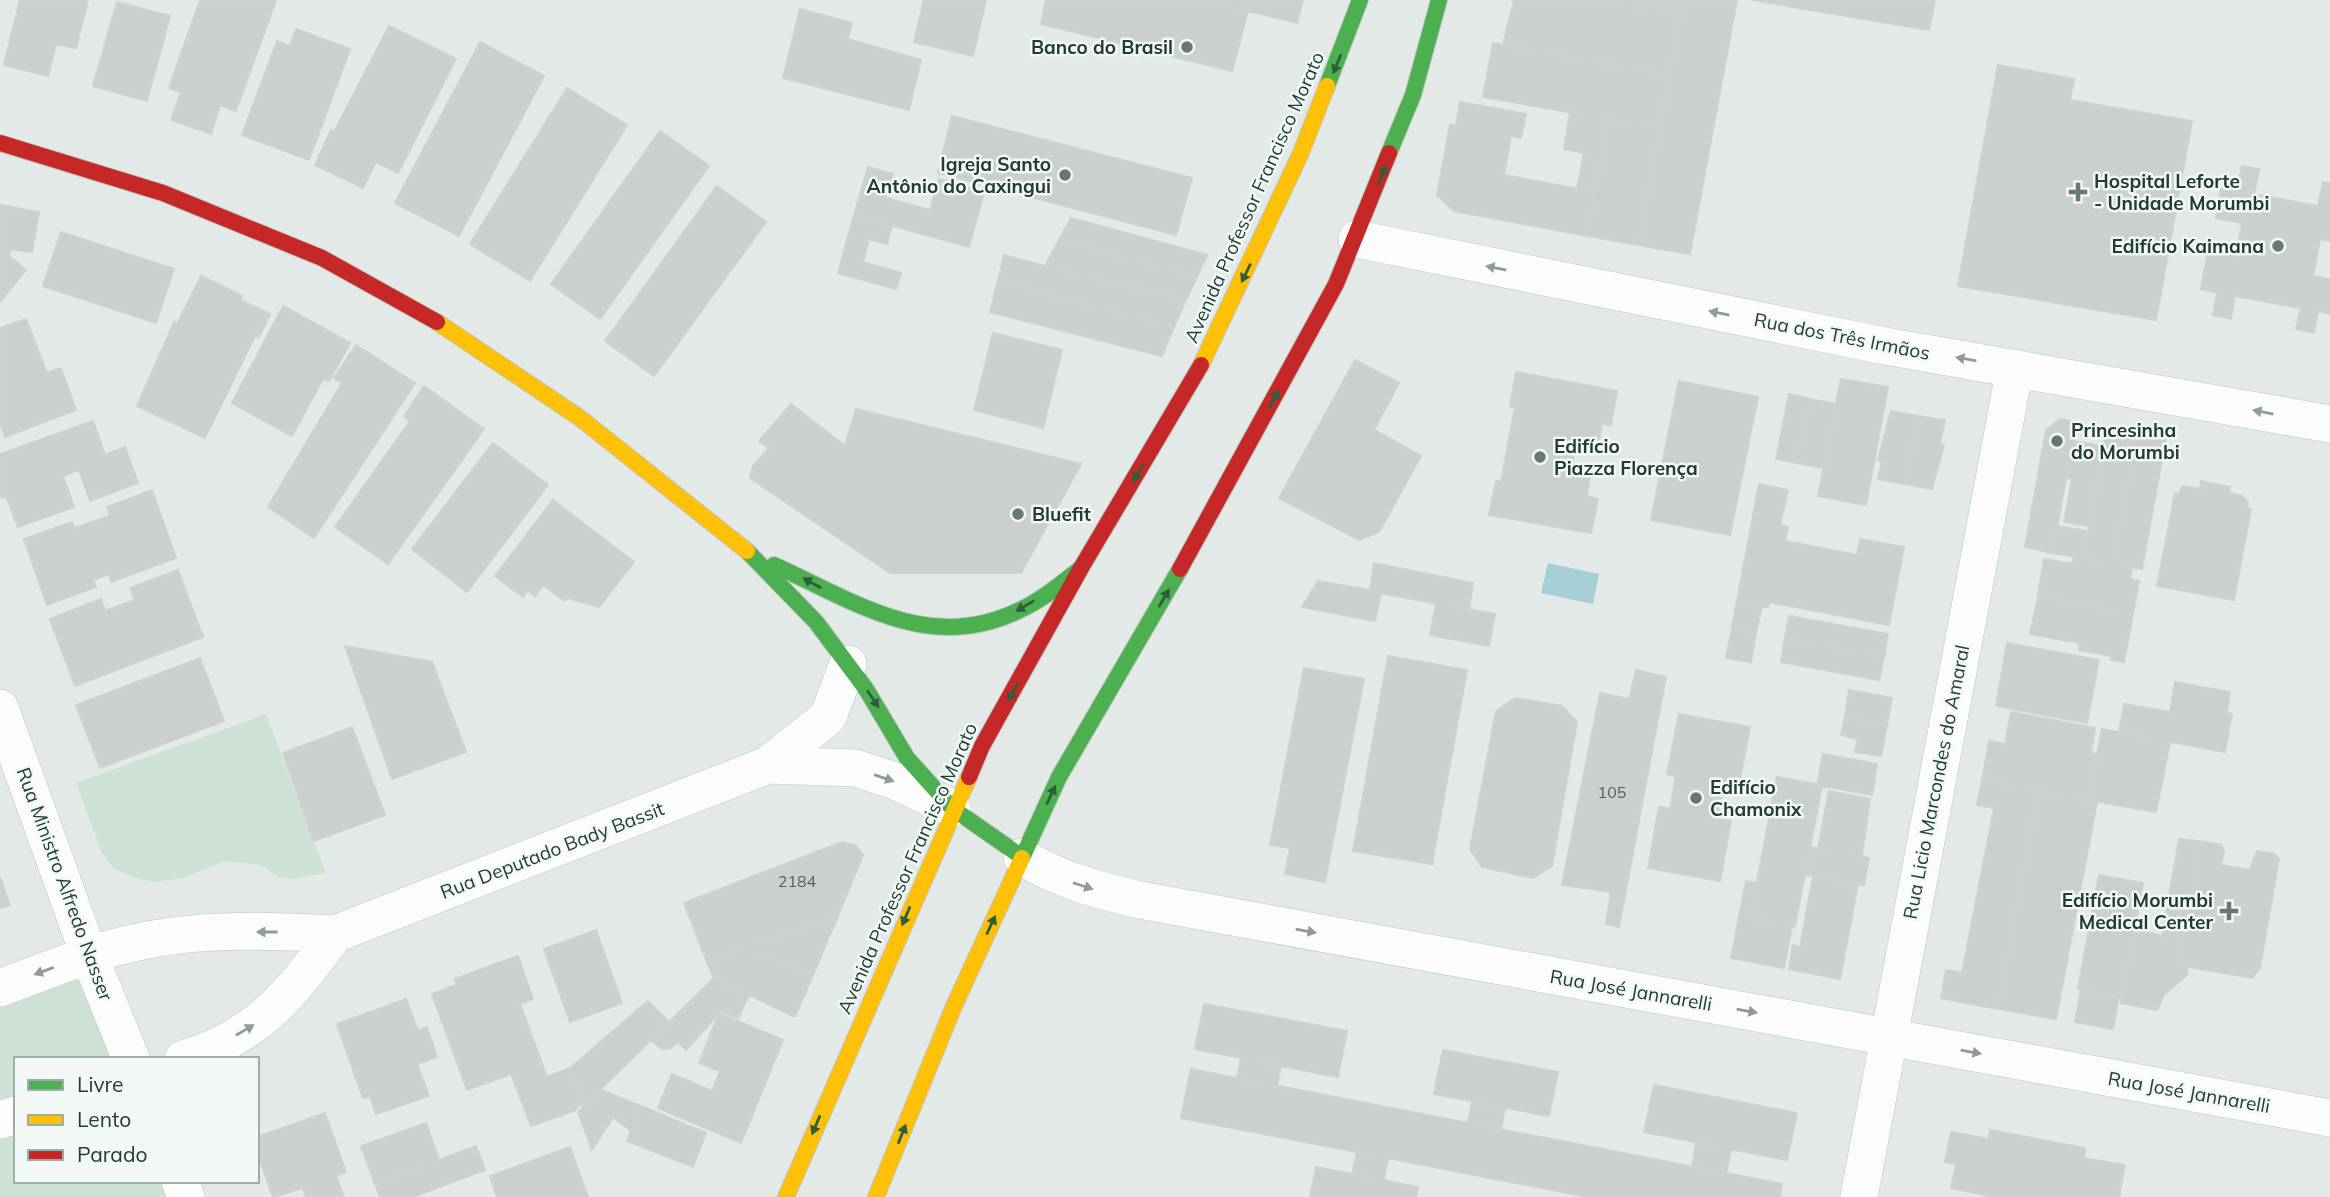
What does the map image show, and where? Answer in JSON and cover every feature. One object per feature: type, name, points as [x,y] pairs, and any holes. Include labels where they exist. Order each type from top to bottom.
[{"type":"main road","name":"Avenida Professor Francisco Morato","points":[[786,1197],[952,808],[982,746],[1081,568],[1209,351],[1300,155],[1360,0]]},
{"type":"main road","points":[[876,1197],[954,1006],[1059,777],[1254,437],[1357,239],[1413,95],[1439,0]]},
{"type":"main road","points":[[0,143],[163,193],[322,258],[437,322],[580,418],[750,554],[794,573],[846,602],[900,623],[944,631],[982,626],[1024,609],[1081,568]]},
{"type":"main road","name":"Rua José Jannarelli","points":[[750,554],[816,622],[887,719],[907,758],[952,808],[1022,857]]},
{"type":"street","name":"Rua dos Três Irmãos","points":[[1357,239],[1885,346],[2330,424]]},
{"type":"street","name":"Rua Licio Marcondes do Amaral","points":[[1859,1197],[2015,368]]},
{"type":"street","name":"Rua Deputado Bady Bassit","points":[[0,988],[89,955],[148,939],[269,931],[335,934],[768,765],[828,716],[848,664]]},
{"type":"street","name":"Rua Ministro Alfredo Nasser","points":[[0,708],[89,955],[130,1057]]},
{"type":"street","name":"Rua Deputado Bady Bassit","points":[[768,765],[855,768],[895,781],[952,808]]},
{"type":"street","name":"Rua José Jannarelli","points":[[1022,857],[1052,875],[1087,888],[1140,900],[2330,1118]]},
{"type":"street","points":[[188,1057],[223,1043],[262,1020],[293,992],[335,934]]},
{"type":"green space","points":[[266,714],[326,873],[294,879],[279,877],[260,865],[225,861],[183,878],[155,882],[135,878],[114,869],[102,853],[76,783]]},
{"type":"green space","points":[[89,955],[130,1057],[14,1057],[14,1116],[0,1120],[0,988]]},
{"type":"green space","points":[[14,1133],[14,1183],[161,1183],[166,1197],[0,1197],[0,1138]]},
{"type":"water","points":[[1548,563],[1599,574],[1593,604],[1541,593]]},
{"type":"building","points":[[20,0],[88,0],[76,48],[56,44],[48,76],[4,65]]},
{"type":"building","points":[[200,0],[276,0],[236,111],[220,105],[211,134],[171,120],[181,92],[169,88]]},
{"type":"building","points":[[924,0],[986,0],[973,56],[914,42]]},
{"type":"building","name":"Banco do Brasil","points":[[1046,0],[1204,0],[1248,11],[1232,71],[1041,24]]},
{"type":"building","points":[[1204,0],[1303,0],[1297,23]]},
{"type":"building","points":[[1514,0],[1591,0],[1681,17],[1669,75],[1503,45]]},
{"type":"building","points":[[1591,0],[1684,0],[1681,17]]},
{"type":"building","points":[[1684,0],[1737,0],[1690,254],[1638,245]]},
{"type":"building","points":[[1752,0],[1935,0],[1929,30]]},
{"type":"building","points":[[117,2],[170,16],[147,101],[93,86]]},
{"type":"building","points":[[800,9],[852,23],[848,39],[921,60],[909,110],[783,78]]},
{"type":"building","points":[[389,26],[456,59],[398,173],[376,162],[363,188],[315,165],[331,130],[334,132]]},
{"type":"building","points":[[296,29],[350,49],[309,160],[242,135],[277,41],[290,46]]},
{"type":"building","points":[[480,42],[544,76],[459,236],[395,203]]},
{"type":"building","points":[[1493,43],[1669,75],[1659,128],[1483,97]]},
{"type":"building","name":"Hospital Leforte - Unidade Morumbi","points":[[1998,65],[2074,79],[2070,100],[2192,121],[2156,320],[1958,286]]},
{"type":"building","points":[[567,88],[627,125],[530,281],[470,244]]},
{"type":"building","points":[[1460,102],[1526,114],[1521,138],[1511,136],[1504,175],[1595,192],[1588,236],[1454,211],[1437,195],[1450,125],[1456,126]]},
{"type":"building","points":[[1570,112],[1609,119],[1595,192],[1577,188],[1584,153],[1564,149]]},
{"type":"building","name":"Igreja Santo Antônio do Caxingui","points":[[952,116],[1192,178],[1176,235],[938,173]]},
{"type":"building","points":[[1609,119],[1659,128],[1638,245],[1588,236]]},
{"type":"building","points":[[660,131],[709,166],[600,319],[551,284]]},
{"type":"building","name":"Edifício Kaimana","points":[[2242,166],[2259,169],[2254,194],[2318,206],[2323,182],[2330,183],[2330,241],[2320,239],[2313,276],[2330,279],[2330,314],[2318,311],[2314,333],[2296,329],[2301,308],[2235,296],[2231,319],[2213,315],[2217,293],[2201,289],[2208,251],[2236,256],[2242,223],[2216,218],[2221,188],[2237,191]]},
{"type":"building","points":[[868,167],[893,174],[886,198],[930,210],[939,179],[984,192],[969,247],[854,215]]},
{"type":"building","points":[[717,186],[766,222],[654,376],[605,341]]},
{"type":"building","points":[[0,205],[39,212],[32,252],[11,249],[9,256],[26,270],[0,302]]},
{"type":"building","points":[[854,215],[892,226],[887,244],[869,239],[863,262],[901,273],[896,289],[838,273]]},
{"type":"building","points":[[1071,218],[1207,255],[1197,277],[1059,240]]},
{"type":"building","points":[[61,232],[174,269],[156,323],[43,286]]},
{"type":"building","points":[[1059,240],[1197,277],[1186,300],[1045,266]]},
{"type":"building","points":[[1004,255],[1186,300],[1174,327],[998,281]]},
{"type":"building","points":[[201,276],[242,296],[240,300],[270,314],[259,337],[255,336],[205,438],[137,406],[174,322],[177,324]]},
{"type":"building","points":[[998,281],[1174,327],[1162,356],[990,312]]},
{"type":"building","points":[[283,306],[350,343],[329,381],[323,379],[292,436],[232,403]]},
{"type":"building","points":[[26,319],[47,373],[61,368],[76,410],[5,437],[0,423],[0,328]]},
{"type":"building","points":[[993,333],[1062,350],[1043,428],[974,410]]},
{"type":"building","points":[[356,345],[415,383],[314,538],[268,507],[342,383],[334,378]]},
{"type":"building","points":[[1355,360],[1399,383],[1374,430],[1421,456],[1379,532],[1359,540],[1279,498]]},
{"type":"building","name":"Edifício Piazza Florença","points":[[1516,372],[1617,391],[1611,425],[1602,424],[1599,440],[1578,437],[1570,473],[1590,477],[1587,496],[1598,499],[1591,533],[1489,515],[1496,481],[1501,482],[1515,407],[1510,407]]},
{"type":"building","points":[[1841,379],[1888,387],[1866,505],[1818,496]]},
{"type":"building","points":[[1679,381],[1758,397],[1730,535],[1651,520]]},
{"type":"building","points":[[424,386],[484,429],[388,564],[335,527],[410,421],[404,416]]},
{"type":"building","points":[[1789,394],[1810,399],[1797,463],[1776,459]]},
{"type":"building","points":[[1810,399],[1836,404],[1824,468],[1797,463]]},
{"type":"building","points":[[791,404],[845,446],[856,409],[1081,464],[1021,573],[890,573],[750,478],[753,466],[769,448],[759,441]]},
{"type":"building","points":[[1891,411],[1918,416],[1905,484],[1878,479],[1882,461],[1878,460]]},
{"type":"building","points":[[1918,416],[1945,420],[1940,444],[1944,445],[1932,489],[1905,484]]},
{"type":"building","points":[[2060,419],[2077,422],[2052,553],[2025,547],[2046,430]]},
{"type":"building","points":[[93,421],[105,455],[125,447],[138,483],[90,501],[79,470],[63,476],[74,507],[18,527],[6,496],[2,498],[0,493],[0,454]]},
{"type":"building","points":[[2107,427],[2137,433],[2113,564],[2083,558]]},
{"type":"building","points":[[2137,433],[2166,438],[2142,569],[2113,564]]},
{"type":"building","points":[[2073,441],[2103,446],[2088,526],[2064,522],[2072,479],[2066,477]]},
{"type":"building","points":[[493,443],[548,485],[467,592],[412,549]]},
{"type":"building","points":[[2201,481],[2230,487],[2229,493],[2242,496],[2248,502],[2247,508],[2251,509],[2234,600],[2157,586],[2175,493],[2178,494],[2183,486],[2200,489]]},
{"type":"building","points":[[1759,484],[1788,490],[1780,525],[1788,527],[1785,541],[1857,555],[1860,539],[1904,547],[1889,625],[1769,602],[1768,607],[1737,601]]},
{"type":"building","points":[[152,490],[176,558],[111,582],[109,574],[93,580],[96,587],[47,605],[24,539],[72,522],[74,528],[110,516],[107,507]]},
{"type":"building","points":[[553,500],[634,562],[599,607],[568,598],[565,601],[543,585],[535,596],[527,590],[523,597],[495,576]]},
{"type":"building","points":[[2057,526],[2087,531],[2083,558],[2052,553]]},
{"type":"building","points":[[2074,557],[2132,568],[2130,579],[2139,581],[2133,614],[2038,596],[2044,559],[2072,564]]},
{"type":"building","points":[[1374,563],[1473,583],[1469,610],[1381,593],[1375,621],[1302,607],[1318,581],[1370,590]]},
{"type":"building","points":[[178,570],[203,637],[75,686],[50,619],[101,599],[105,611],[135,600],[130,588]]},
{"type":"building","points":[[2038,596],[2133,614],[2124,662],[2111,660],[2111,656],[2079,650],[2080,643],[2030,634]]},
{"type":"building","points":[[1737,601],[1762,606],[1756,633],[1732,628]]},
{"type":"building","points":[[1436,603],[1495,614],[1489,646],[1430,635]]},
{"type":"building","points":[[1789,616],[1888,634],[1884,657],[1785,638]]},
{"type":"building","points":[[1732,628],[1756,633],[1751,662],[1726,658]]},
{"type":"building","points":[[1785,638],[1884,657],[1879,680],[1781,662]]},
{"type":"building","points":[[2007,643],[2099,660],[2087,723],[1996,706]]},
{"type":"building","points":[[345,646],[432,662],[466,752],[392,779]]},
{"type":"building","points":[[1388,656],[1467,670],[1432,864],[1353,851]]},
{"type":"building","points":[[200,658],[224,721],[100,768],[76,705]]},
{"type":"building","points":[[1304,668],[1364,679],[1325,882],[1285,874],[1290,848],[1270,845]]},
{"type":"building","points":[[1636,670],[1666,677],[1619,927],[1606,924],[1611,892],[1562,885],[1600,693],[1629,699]]},
{"type":"building","points":[[2175,682],[2230,692],[2227,713],[2232,714],[2225,752],[2119,732],[2124,704],[2170,712]]},
{"type":"building","points":[[1849,690],[1892,698],[1887,725],[1845,717]]},
{"type":"building","points":[[1515,698],[1562,706],[1577,722],[1552,866],[1533,878],[1482,867],[1470,849],[1496,711]]},
{"type":"building","points":[[2011,712],[2095,728],[2091,753],[2097,754],[2088,800],[1982,780],[1989,741],[2005,744]]},
{"type":"building","name":"Edifício Chamonix","points":[[1679,714],[1750,727],[1738,790],[1723,787],[1717,818],[1731,821],[1720,881],[1648,868],[1659,807],[1670,809],[1676,776],[1667,774]]},
{"type":"building","points":[[1845,717],[1887,725],[1881,756],[1855,752],[1858,739],[1841,735]]},
{"type":"building","points":[[352,727],[385,815],[314,841],[283,753]]},
{"type":"building","points":[[2102,729],[2170,742],[2156,812],[2088,800]]},
{"type":"building","points":[[1823,754],[1877,764],[1872,795],[1817,785]]},
{"type":"building","points":[[1777,777],[1822,785],[1795,926],[1750,918]]},
{"type":"building","points":[[1982,780],[2038,791],[1998,1009],[1941,998],[1946,970],[1962,973],[1994,808],[1977,805]]},
{"type":"building","points":[[1829,791],[1870,799],[1862,856],[1818,848]]},
{"type":"building","points":[[2038,791],[2097,802],[2056,1019],[1998,1009]]},
{"type":"building","points":[[2179,839],[2205,842],[2200,846],[2179,961],[2188,966],[2187,975],[2164,995],[2157,1010],[2121,1003],[2134,929],[2162,936]]},
{"type":"building","points":[[842,842],[855,845],[863,855],[838,916],[707,962],[684,903]]},
{"type":"building","name":"Edifício Morumbi Medical Center","points":[[2205,842],[2221,845],[2224,850],[2221,865],[2250,870],[2257,851],[2274,854],[2279,859],[2260,968],[2252,978],[2184,966],[2179,961],[2200,846]]},
{"type":"building","points":[[1812,847],[1869,858],[1864,885],[1806,875]]},
{"type":"building","points":[[2099,875],[2143,883],[2122,997],[2078,989]]},
{"type":"building","points":[[1813,876],[1858,884],[1840,979],[1789,969],[1793,945],[1800,947]]},
{"type":"building","points":[[0,877],[10,905],[0,908]]},
{"type":"building","points":[[1746,881],[1757,883],[1750,918],[1792,926],[1784,968],[1731,958]]},
{"type":"building","points":[[838,916],[813,975],[747,948]]},
{"type":"building","points":[[596,930],[622,1003],[570,1022],[544,949]]},
{"type":"building","points":[[747,948],[813,975],[795,1017],[714,978],[707,962]]},
{"type":"building","points":[[518,956],[533,999],[520,1004],[547,1077],[570,1068],[582,1103],[574,1111],[531,1126],[511,1074],[467,1090],[432,994],[456,985],[455,979]]},
{"type":"building","points":[[714,978],[749,995],[738,1018],[721,1011],[686,1050],[678,1042],[671,1048],[662,1049],[651,1040]]},
{"type":"building","points":[[2081,990],[2119,997],[2113,1029],[2075,1022]]},
{"type":"building","points":[[406,999],[418,1031],[427,1027],[437,1057],[417,1064],[429,1096],[376,1114],[370,1096],[363,1098],[337,1024]]},
{"type":"building","points":[[648,1001],[669,1022],[583,1107],[570,1068]]},
{"type":"building","points":[[1204,1004],[1347,1031],[1338,1077],[1195,1049]]},
{"type":"building","points":[[719,1013],[783,1040],[741,1143],[658,1108],[672,1074],[712,1091],[720,1071],[699,1063]]},
{"type":"building","points":[[1443,1050],[1558,1072],[1549,1116],[1434,1094]]},
{"type":"building","points":[[1241,1058],[1281,1065],[1277,1086],[1237,1078]]},
{"type":"building","points":[[1191,1069],[1782,1184],[1780,1197],[1588,1197],[1181,1118]]},
{"type":"building","points":[[1654,1085],[1797,1113],[1787,1160],[1644,1132]]},
{"type":"building","points":[[601,1090],[641,1106],[631,1131],[613,1117],[592,1150],[578,1112]]},
{"type":"building","points":[[1472,1102],[1505,1108],[1501,1130],[1468,1123]]},
{"type":"building","points":[[641,1106],[706,1133],[693,1167],[627,1141]]},
{"type":"building","points":[[325,1113],[346,1172],[336,1176],[344,1197],[306,1197],[303,1188],[273,1197],[259,1158],[259,1136]]},
{"type":"building","points":[[426,1123],[439,1160],[375,1184],[361,1146]]},
{"type":"building","points":[[1990,1130],[2085,1148],[2084,1158],[2125,1165],[2119,1197],[1993,1197],[1951,1188],[1956,1164],[1945,1162],[1951,1132],[1989,1139]]},
{"type":"building","points":[[1696,1142],[1731,1149],[1726,1173],[1692,1167]]},
{"type":"building","points":[[476,1146],[485,1170],[413,1197],[380,1197],[375,1184]]},
{"type":"building","points":[[570,1147],[588,1197],[497,1197],[490,1176]]},
{"type":"building","points":[[1357,1152],[1388,1158],[1384,1180],[1352,1174]]},
{"type":"building","points":[[1316,1167],[1418,1187],[1416,1197],[1310,1197]]},
{"type":"traffic: fast","points":[[1327,86],[1360,0]]},
{"type":"traffic: fast","points":[[1389,153],[1413,95],[1439,0]]},
{"type":"traffic: fast","points":[[747,551],[816,622],[866,689],[907,758],[952,808],[1022,857]]},
{"type":"traffic: fast","points":[[774,565],[896,619],[927,626],[958,627],[990,621],[1024,608],[1047,595],[1081,568]]},
{"type":"traffic: fast","points":[[1022,858],[1059,777],[1180,569]]},
{"type":"traffic: slow","points":[[1201,365],[1300,155],[1327,86]]},
{"type":"traffic: slow","points":[[437,322],[580,418],[747,551]]},
{"type":"traffic: slow","points":[[786,1197],[969,777]]},
{"type":"traffic: slow","points":[[876,1197],[954,1006],[1022,858]]},
{"type":"traffic: jam","points":[[0,143],[163,193],[322,258],[437,322]]},
{"type":"traffic: jam","points":[[1180,569],[1336,284],[1389,153]]},
{"type":"traffic: jam","points":[[969,777],[982,746],[1081,568],[1201,365]]},
{"type":"place","name":"Banco do Brasil","points":[[1187,47]]},
{"type":"place","name":"Igreja Santo Antônio do Caxingui","points":[[1065,175]]},
{"type":"place","name":"Hospital Leforte - Unidade Morumbi","points":[[2078,192]]},
{"type":"place","name":"Edifício Kaimana","points":[[2278,246]]},
{"type":"place","name":"Princesinha do Morumbi","points":[[2057,441]]},
{"type":"place","name":"Edifício Piazza Florença","points":[[1540,457]]},
{"type":"place","name":"Bluefit","points":[[1018,514]]},
{"type":"place","name":"Edifício Chamonix","points":[[1696,798]]},
{"type":"place","name":"Edifício Morumbi Medical Center","points":[[2229,911]]}]
